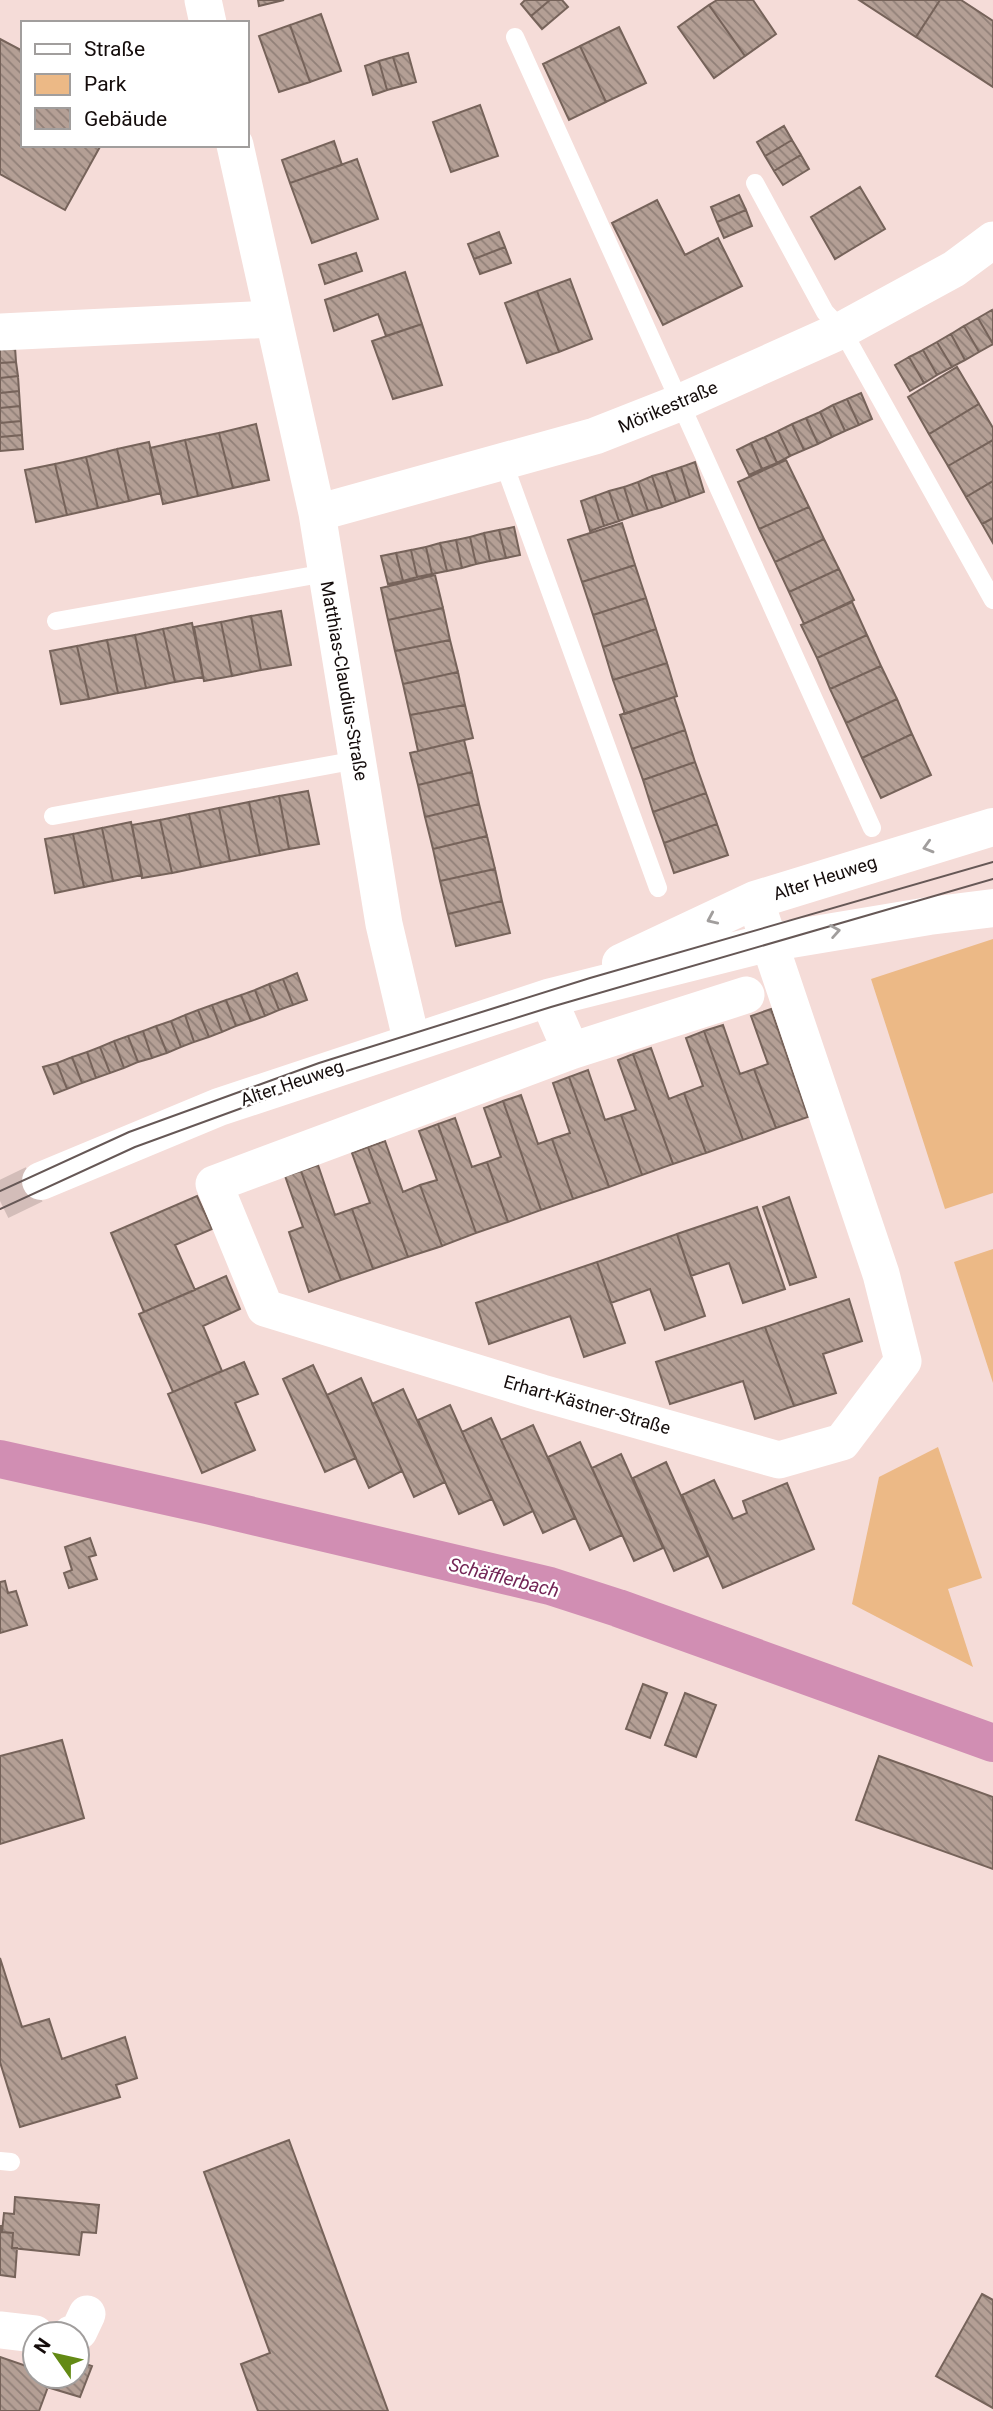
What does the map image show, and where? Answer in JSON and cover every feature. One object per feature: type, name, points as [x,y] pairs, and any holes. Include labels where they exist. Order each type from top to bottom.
[{"type":"street","points":[[203,0],[208,21]]},
{"type":"street","name":"Matthias-Claudius-Straße","points":[[235,147],[317,513],[384,924],[412,1043]]},
{"type":"street","name":"Mörikestraße","points":[[317,513],[595,436],[679,403],[842,330],[954,269],[993,240]]},
{"type":"street","points":[[0,331],[272,319]]},
{"type":"street","name":"Alter Heuweg","points":[[548,998],[755,900],[993,827]]},
{"type":"street","name":"Erhart-Kästner-Straße","points":[[746,995],[571,1051],[214,1184],[265,1308],[542,1393],[779,1460],[842,1442],[903,1361],[881,1274],[767,943],[755,900]]},
{"type":"street","name":"Alter Heuweg","points":[[41,1181],[219,1107],[548,998],[767,943],[993,908]]},
{"type":"street","points":[[548,998],[571,1051]]},
{"type":"street","points":[[0,2330],[21,2332]]},
{"type":"lane","points":[[515,37],[872,828]]},
{"type":"lane","points":[[755,183],[825,313],[842,330],[993,600]]},
{"type":"lane","points":[[503,461],[658,888]]},
{"type":"lane","points":[[56,621],[326,573]]},
{"type":"lane","points":[[53,816],[358,760]]},
{"type":"green space","points":[[993,939],[993,1193],[945,1209],[871,979]]},
{"type":"green space","points":[[993,1249],[993,1383],[954,1262]]},
{"type":"green space","points":[[938,1447],[982,1578],[948,1589],[973,1667],[852,1604],[879,1477]]},
{"type":"building","points":[[258,0],[284,0],[259,6]]},
{"type":"building","points":[[525,0],[550,0],[531,16],[521,4]]},
{"type":"building","points":[[550,0],[562,0],[568,7],[542,29],[531,16]]},
{"type":"building","points":[[717,0],[753,0],[776,34],[745,56],[709,5]]},
{"type":"building","points":[[859,0],[940,0],[916,37]]},
{"type":"building","points":[[940,0],[961,0],[993,21],[993,87],[916,37]]},
{"type":"building","points":[[709,5],[745,56],[714,78],[678,27]]},
{"type":"building","points":[[321,14],[341,71],[310,82],[290,25]]},
{"type":"building","points":[[290,25],[310,82],[279,92],[259,36]]},
{"type":"building","points":[[619,27],[646,83],[606,102],[580,46]]},
{"type":"building","points":[[0,39],[21,50],[21,147],[100,147],[65,210],[0,174]]},
{"type":"building","points":[[580,46],[606,102],[569,120],[543,64]]},
{"type":"building","points":[[408,53],[416,82],[402,86],[393,57]]},
{"type":"building","points":[[393,57],[402,86],[387,90],[379,61]]},
{"type":"building","points":[[379,61],[387,90],[373,95],[365,66]]},
{"type":"building","points":[[480,105],[498,156],[451,172],[433,122]]},
{"type":"building","points":[[784,126],[792,140],[765,156],[757,142]]},
{"type":"building","points":[[792,140],[801,155],[774,171],[765,156]]},
{"type":"building","points":[[334,141],[342,165],[290,183],[282,160]]},
{"type":"building","points":[[801,155],[809,169],[783,185],[774,171]]},
{"type":"building","points":[[357,159],[378,219],[312,243],[290,183]]},
{"type":"building","points":[[860,187],[885,229],[835,259],[811,217]]},
{"type":"building","points":[[739,195],[746,210],[717,222],[711,207]]},
{"type":"building","points":[[657,200],[685,255],[718,238],[742,286],[663,325],[612,223]]},
{"type":"building","points":[[746,210],[752,226],[724,238],[717,222]]},
{"type":"building","points":[[499,232],[505,247],[474,259],[468,244]]},
{"type":"building","points":[[505,247],[511,263],[480,274],[474,259]]},
{"type":"building","points":[[356,253],[362,271],[325,284],[319,265]]},
{"type":"building","points":[[405,272],[422,324],[386,336],[378,314],[334,331],[325,300]]},
{"type":"building","points":[[570,279],[592,339],[559,352],[537,291]]},
{"type":"building","points":[[537,291],[559,352],[527,363],[505,303]]},
{"type":"building","points":[[992,310],[993,313],[993,344],[978,318]]},
{"type":"building","points":[[978,318],[993,344],[979,352],[964,326]]},
{"type":"building","points":[[422,324],[442,385],[393,399],[372,341]]},
{"type":"building","points":[[964,326],[979,352],[965,360],[951,334]]},
{"type":"building","points":[[951,334],[965,360],[952,367],[937,342]]},
{"type":"building","points":[[937,342],[952,367],[937,375],[923,350]]},
{"type":"building","points":[[15,347],[16,362],[0,363],[0,349]]},
{"type":"building","points":[[923,350],[937,375],[924,383],[909,357]]},
{"type":"building","points":[[909,357],[924,383],[910,391],[895,365]]},
{"type":"building","points":[[16,362],[18,376],[0,378],[0,363]]},
{"type":"building","points":[[957,367],[979,404],[929,434],[908,397]]},
{"type":"building","points":[[18,376],[19,391],[0,393],[0,378]]},
{"type":"building","points":[[19,391],[20,406],[0,408],[0,393]]},
{"type":"building","points":[[861,393],[872,419],[859,425],[847,399]]},
{"type":"building","points":[[847,399],[859,425],[845,431],[833,405]]},
{"type":"building","points":[[979,404],[993,428],[993,440],[948,466],[929,434]]},
{"type":"building","points":[[833,405],[845,431],[832,437],[820,412]]},
{"type":"building","points":[[20,406],[21,421],[0,423],[0,408]]},
{"type":"building","points":[[820,412],[832,437],[818,444],[806,418]]},
{"type":"building","points":[[806,418],[818,444],[804,450],[792,424]]},
{"type":"building","points":[[21,421],[22,435],[0,437],[0,423]]},
{"type":"building","points":[[256,424],[269,480],[233,488],[219,433]]},
{"type":"building","points":[[792,424],[804,450],[790,456],[778,431]]},
{"type":"building","points":[[778,431],[790,456],[777,463],[765,437]]},
{"type":"building","points":[[219,433],[233,488],[198,496],[185,440]]},
{"type":"building","points":[[22,435],[23,449],[0,451],[0,437]]},
{"type":"building","points":[[765,437],[777,463],[762,469],[751,443]]},
{"type":"building","points":[[185,440],[198,496],[163,504],[150,448]]},
{"type":"building","points":[[993,440],[993,481],[966,497],[948,466]]},
{"type":"building","points":[[149,442],[161,493],[129,501],[117,449]]},
{"type":"building","points":[[751,443],[762,469],[749,475],[737,450]]},
{"type":"building","points":[[117,449],[129,501],[98,508],[86,457]]},
{"type":"building","points":[[86,457],[98,508],[67,515],[55,464]]},
{"type":"building","points":[[786,460],[809,507],[759,529],[738,482]]},
{"type":"building","points":[[695,462],[704,492],[690,497],[681,467]]},
{"type":"building","points":[[55,464],[67,515],[36,522],[25,470]]},
{"type":"building","points":[[681,467],[690,497],[676,502],[666,472]]},
{"type":"building","points":[[666,472],[676,502],[662,507],[652,476]]},
{"type":"building","points":[[652,476],[662,507],[648,511],[638,482]]},
{"type":"building","points":[[993,481],[993,518],[982,524],[966,497]]},
{"type":"building","points":[[638,482],[648,511],[633,516],[624,487]]},
{"type":"building","points":[[624,487],[633,516],[619,521],[609,491]]},
{"type":"building","points":[[609,491],[619,521],[604,526],[595,496]]},
{"type":"building","points":[[595,496],[604,526],[590,531],[581,501]]},
{"type":"building","points":[[809,507],[824,539],[775,562],[759,529]]},
{"type":"building","points":[[993,518],[993,543],[982,524]]},
{"type":"building","points":[[622,523],[635,565],[582,582],[568,540]]},
{"type":"building","points":[[514,527],[520,555],[506,558],[499,530]]},
{"type":"building","points":[[499,530],[506,558],[490,561],[484,533]]},
{"type":"building","points":[[484,533],[490,561],[476,564],[470,537]]},
{"type":"building","points":[[470,537],[476,564],[462,568],[456,540]]},
{"type":"building","points":[[824,539],[839,569],[789,592],[775,562]]},
{"type":"building","points":[[456,540],[462,568],[447,571],[440,543]]},
{"type":"building","points":[[440,543],[447,571],[432,574],[426,547]]},
{"type":"building","points":[[426,547],[432,574],[417,577],[411,550]]},
{"type":"building","points":[[411,550],[417,577],[403,581],[396,553]]},
{"type":"building","points":[[396,553],[403,581],[388,584],[381,556]]},
{"type":"building","points":[[635,565],[646,598],[593,615],[582,582]]},
{"type":"building","points":[[839,569],[854,600],[804,624],[789,592]]},
{"type":"building","points":[[435,575],[443,608],[388,620],[381,588]]},
{"type":"building","points":[[646,598],[656,629],[603,647],[593,615]]},
{"type":"building","points":[[852,602],[867,635],[817,658],[801,625]]},
{"type":"building","points":[[443,608],[450,640],[395,651],[388,620]]},
{"type":"building","points":[[281,611],[291,665],[261,670],[251,616]]},
{"type":"building","points":[[251,616],[261,670],[232,676],[221,622]]},
{"type":"building","points":[[221,622],[232,676],[204,681],[194,627]]},
{"type":"building","points":[[192,623],[203,677],[175,682],[163,629]]},
{"type":"building","points":[[163,629],[175,682],[146,688],[135,635]]},
{"type":"building","points":[[656,629],[667,663],[613,680],[603,647]]},
{"type":"building","points":[[135,635],[146,688],[118,693],[107,640]]},
{"type":"building","points":[[867,635],[881,666],[830,689],[817,658]]},
{"type":"building","points":[[107,640],[118,693],[89,699],[77,646]]},
{"type":"building","points":[[450,640],[458,672],[403,684],[395,651]]},
{"type":"building","points":[[77,646],[89,699],[61,704],[50,651]]},
{"type":"building","points":[[667,663],[677,696],[625,714],[613,680]]},
{"type":"building","points":[[881,666],[897,699],[846,723],[830,689]]},
{"type":"building","points":[[458,672],[465,705],[410,715],[403,684]]},
{"type":"building","points":[[674,697],[685,730],[632,749],[620,715]]},
{"type":"building","points":[[897,699],[912,734],[862,758],[846,723]]},
{"type":"building","points":[[465,705],[473,738],[418,751],[410,715]]},
{"type":"building","points":[[685,730],[695,762],[643,780],[632,749]]},
{"type":"building","points":[[912,734],[931,775],[881,798],[862,758]]},
{"type":"building","points":[[464,740],[472,772],[418,785],[410,753]]},
{"type":"building","points":[[695,762],[706,793],[653,812],[643,780]]},
{"type":"building","points":[[472,772],[479,804],[425,817],[418,785]]},
{"type":"building","points":[[308,791],[319,844],[289,849],[279,796]]},
{"type":"building","points":[[706,793],[717,824],[664,843],[653,812]]},
{"type":"building","points":[[279,796],[289,849],[260,855],[249,802]]},
{"type":"building","points":[[249,802],[260,855],[230,861],[219,808]]},
{"type":"building","points":[[479,804],[487,836],[433,849],[425,817]]},
{"type":"building","points":[[219,808],[230,861],[201,867],[189,814]]},
{"type":"building","points":[[189,814],[201,867],[172,873],[160,820]]},
{"type":"building","points":[[160,820],[172,873],[142,878],[132,825]]},
{"type":"building","points":[[131,822],[142,875],[113,881],[102,828]]},
{"type":"building","points":[[717,824],[728,855],[674,873],[664,843]]},
{"type":"building","points":[[102,828],[113,881],[84,887],[73,834]]},
{"type":"building","points":[[73,834],[84,887],[55,893],[45,839]]},
{"type":"building","points":[[487,836],[495,869],[440,881],[433,849]]},
{"type":"building","points":[[495,869],[502,901],[448,914],[440,881]]},
{"type":"building","points":[[502,901],[510,933],[456,946],[448,914]]},
{"type":"building","points":[[297,973],[307,1000],[293,1005],[283,979]]},
{"type":"building","points":[[283,979],[293,1005],[279,1010],[269,984]]},
{"type":"building","points":[[269,984],[279,1010],[265,1016],[255,990]]},
{"type":"building","points":[[255,990],[265,1016],[251,1021],[241,995]]},
{"type":"building","points":[[241,995],[251,1021],[236,1026],[226,1000]]},
{"type":"building","points":[[226,1000],[236,1026],[222,1032],[212,1005]]},
{"type":"building","points":[[212,1005],[222,1032],[209,1037],[198,1010]]},
{"type":"building","points":[[771,1009],[808,1117],[776,1128],[754,1069],[768,1064],[751,1016]]},
{"type":"building","points":[[198,1010],[209,1037],[194,1042],[185,1015]]},
{"type":"building","points":[[185,1015],[194,1042],[181,1047],[171,1021]]},
{"type":"building","points":[[171,1021],[181,1047],[167,1053],[156,1026]]},
{"type":"building","points":[[723,1025],[740,1074],[754,1069],[776,1128],[743,1140],[704,1031]]},
{"type":"building","points":[[156,1026],[167,1053],[152,1058],[143,1031]]},
{"type":"building","points":[[143,1031],[152,1058],[138,1062],[128,1036]]},
{"type":"building","points":[[704,1031],[743,1140],[706,1153],[684,1093],[703,1086],[686,1038]]},
{"type":"building","points":[[128,1036],[138,1062],[124,1068],[114,1041]]},
{"type":"building","points":[[114,1041],[124,1068],[110,1073],[100,1047]]},
{"type":"building","points":[[100,1047],[110,1073],[96,1078],[87,1052]]},
{"type":"building","points":[[651,1048],[669,1099],[684,1093],[706,1153],[673,1164],[633,1054]]},
{"type":"building","points":[[87,1052],[96,1078],[82,1083],[72,1057]]},
{"type":"building","points":[[633,1054],[673,1164],[642,1175],[621,1115],[636,1110],[618,1060]]},
{"type":"building","points":[[72,1057],[82,1083],[67,1089],[57,1063]]},
{"type":"building","points":[[57,1063],[67,1089],[54,1094],[43,1067]]},
{"type":"building","points":[[588,1070],[605,1120],[621,1115],[642,1175],[609,1187],[569,1077]]},
{"type":"building","points":[[569,1077],[609,1187],[573,1199],[552,1139],[570,1133],[553,1083]]},
{"type":"building","points":[[521,1095],[538,1144],[552,1139],[573,1199],[541,1210],[503,1101]]},
{"type":"building","points":[[503,1101],[541,1210],[508,1222],[487,1162],[501,1157],[484,1108]]},
{"type":"building","points":[[455,1118],[472,1167],[487,1162],[508,1222],[476,1233],[438,1124]]},
{"type":"building","points":[[438,1124],[476,1233],[442,1246],[420,1185],[437,1180],[419,1131]]},
{"type":"building","points":[[385,1141],[403,1192],[420,1185],[442,1246],[408,1257],[368,1147]]},
{"type":"building","points":[[368,1147],[408,1257],[373,1269],[352,1209],[370,1203],[352,1153]]},
{"type":"building","points":[[318,1165],[335,1215],[352,1209],[373,1269],[341,1280],[301,1171]]},
{"type":"building","points":[[301,1171],[341,1280],[309,1292],[289,1232],[303,1227],[285,1176]]},
{"type":"building","points":[[197,1196],[212,1229],[175,1245],[195,1290],[144,1312],[111,1233]]},
{"type":"building","points":[[789,1197],[816,1277],[790,1285],[763,1207]]},
{"type":"building","points":[[757,1207],[785,1289],[743,1303],[729,1263],[691,1276],[677,1234]]},
{"type":"building","points":[[677,1234],[705,1316],[665,1330],[650,1289],[611,1303],[597,1262]]},
{"type":"building","points":[[597,1262],[625,1343],[584,1357],[570,1316],[489,1344],[476,1303]]},
{"type":"building","points":[[226,1276],[240,1309],[203,1326],[222,1371],[173,1392],[139,1314]]},
{"type":"building","points":[[849,1299],[862,1341],[823,1354],[836,1393],[794,1406],[765,1327]]},
{"type":"building","points":[[765,1327],[794,1406],[755,1419],[743,1381],[670,1404],[656,1362]]},
{"type":"building","points":[[244,1362],[258,1394],[235,1403],[255,1450],[202,1473],[168,1394]]},
{"type":"building","points":[[313,1365],[356,1458],[325,1472],[283,1379]]},
{"type":"building","points":[[361,1378],[402,1471],[369,1488],[327,1395]]},
{"type":"building","points":[[403,1389],[445,1482],[414,1497],[372,1404]]},
{"type":"building","points":[[450,1405],[492,1499],[459,1514],[418,1420]]},
{"type":"building","points":[[491,1418],[533,1511],[504,1525],[462,1432]]},
{"type":"building","points":[[533,1425],[575,1518],[543,1533],[501,1440]]},
{"type":"building","points":[[580,1442],[622,1535],[590,1550],[548,1457]]},
{"type":"building","points":[[621,1454],[663,1548],[634,1561],[592,1468]]},
{"type":"building","points":[[666,1462],[708,1556],[674,1571],[633,1478]]},
{"type":"building","points":[[714,1480],[733,1519],[747,1513],[743,1501],[787,1483],[814,1549],[723,1588],[682,1495]]},
{"type":"building","points":[[90,1538],[96,1555],[89,1557],[97,1579],[69,1588],[64,1573],[72,1570],[65,1547]]},
{"type":"building","points":[[5,1581],[8,1593],[16,1591],[27,1625],[0,1633],[0,1582]]},
{"type":"building","points":[[643,1684],[667,1693],[650,1738],[626,1729]]},
{"type":"building","points":[[685,1693],[716,1705],[696,1757],[665,1745]]},
{"type":"building","points":[[62,1740],[84,1818],[0,1844],[0,1756]]},
{"type":"building","points":[[879,1756],[993,1797],[993,1869],[856,1820]]},
{"type":"building","points":[[0,1958],[22,2027],[49,2019],[62,2059],[125,2037],[137,2078],[116,2085],[120,2097],[20,2127],[0,2062]]},
{"type":"building","points":[[289,2140],[388,2411],[258,2411],[241,2364],[270,2353],[204,2172]]},
{"type":"building","points":[[15,2197],[99,2205],[96,2233],[82,2232],[79,2255],[12,2248],[13,2233],[2,2232],[4,2213],[14,2214]]},
{"type":"building","points":[[0,2226],[2,2232],[13,2233],[12,2248],[17,2248],[15,2277],[0,2275]]},
{"type":"building","points":[[982,2294],[993,2300],[993,2408],[936,2376]]},
{"type":"building","points":[[0,2357],[21,2364],[21,2390],[47,2390],[39,2411],[0,2411]]},
{"type":"building","points":[[57,2390],[83,2390],[80,2397]]},
{"type":"waterway","name":"Schäfflerbach","points":[[0,1459],[550,1586],[993,1743]]},
{"type":"tunnel","points":[[0,1201],[41,1181]]},
{"type":"tram line","points":[[0,1191],[129,1132],[319,1063],[590,978],[993,862]]},
{"type":"tram line","points":[[0,1209],[135,1147],[324,1078],[551,1007],[993,879]]}]
